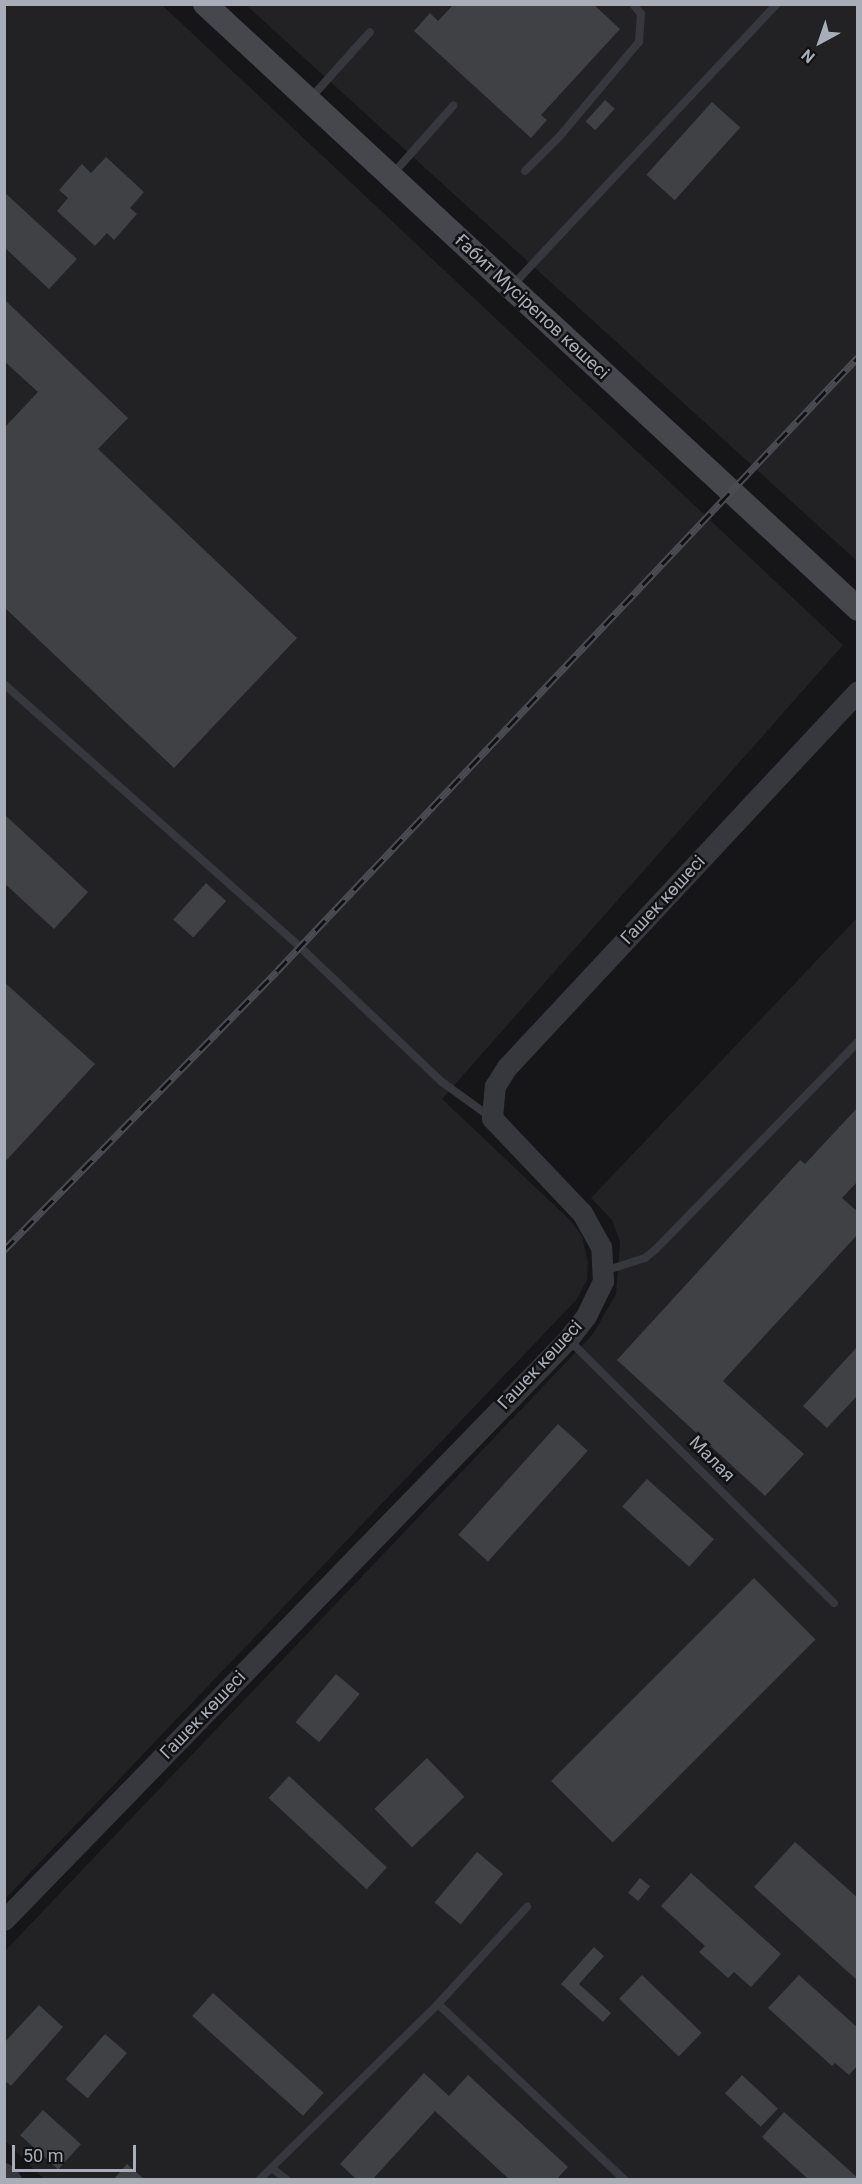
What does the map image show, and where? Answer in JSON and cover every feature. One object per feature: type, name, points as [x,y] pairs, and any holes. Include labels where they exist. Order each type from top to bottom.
[{"type":"main road","name":"Ғабит Мүсірепов көшесі","points":[[205,4],[858,609]]},
{"type":"street","name":"Гашек көшесі","points":[[4,1920],[568,1339],[596,1298],[604,1271],[601,1247],[582,1213],[492,1118],[495,1086],[507,1066],[858,691]]},
{"type":"street","points":[[4,2174],[11,2180]]},
{"type":"lane","points":[[525,171],[567,128],[639,42],[641,14],[633,4]]},
{"type":"lane","points":[[511,287],[777,4]]},
{"type":"lane","points":[[309,100],[370,32]]},
{"type":"lane","points":[[391,176],[453,106]]},
{"type":"lane","points":[[4,684],[300,946],[442,1082],[492,1118]]},
{"type":"lane","points":[[604,1271],[645,1257],[656,1249],[858,1042]]},
{"type":"lane","name":"Малая","points":[[568,1339],[834,1603]]},
{"type":"lane","points":[[259,2180],[438,2004],[527,1907]]},
{"type":"lane","points":[[438,2004],[625,2180]]},
{"type":"lane","points":[[273,2168],[287,2180]]},
{"type":"shaded area","points":[[5,5],[162,5],[843,645],[442,1099],[570,1220],[582,1236],[588,1264],[587,1280],[577,1299],[5,1899]]},
{"type":"shaded area","points":[[246,5],[857,5],[857,561]]},
{"type":"shaded area","points":[[857,918],[857,2179],[44,2179],[5,2141],[4,1952],[593,1334],[616,1294],[620,1242],[612,1220],[591,1198]]},
{"type":"building","points":[[454,4],[593,4],[620,29],[541,115],[547,120],[531,138],[414,31],[430,13],[438,21]]},
{"type":"building","points":[[605,100],[615,109],[595,130],[586,122]]},
{"type":"building","points":[[712,102],[740,127],[675,200],[646,175]]},
{"type":"building","points":[[106,157],[144,192],[130,208],[137,214],[114,240],[107,233],[95,246],[57,211],[68,198],[59,190],[82,164],[91,173]]},
{"type":"building","points":[[4,192],[77,259],[49,289],[4,247]]},
{"type":"building","points":[[6,301],[128,418],[98,449],[297,638],[174,768],[4,607],[4,428],[38,392],[4,361]]},
{"type":"building","points":[[4,814],[88,892],[54,929],[4,883]]},
{"type":"building","points":[[206,883],[226,901],[193,937],[173,919]]},
{"type":"building","points":[[4,982],[95,1064],[4,1163]]},
{"type":"building","points":[[858,1107],[858,1181],[842,1198],[858,1212],[858,1234],[723,1381],[804,1454],[765,1496],[617,1360],[800,1160],[805,1164]]},
{"type":"building","points":[[858,1346],[858,1395],[827,1428],[803,1406]]},
{"type":"building","points":[[558,1424],[588,1451],[488,1561],[458,1535]]},
{"type":"building","points":[[647,1479],[714,1539],[689,1567],[622,1506]]},
{"type":"building","points":[[754,1578],[816,1640],[613,1842],[551,1781]]},
{"type":"building","points":[[336,1674],[360,1694],[319,1742],[296,1722]]},
{"type":"building","points":[[427,1758],[465,1797],[412,1848],[374,1809]]},
{"type":"building","points":[[289,1776],[387,1867],[367,1889],[269,1798]]},
{"type":"building","points":[[795,1842],[858,1898],[858,1981],[754,1887]]},
{"type":"building","points":[[477,1852],[503,1874],[461,1924],[435,1903]]},
{"type":"building","points":[[691,1873],[781,1954],[751,1987],[734,1972],[728,1978],[699,1952],[705,1946],[661,1906]]},
{"type":"building","points":[[640,1878],[650,1886],[638,1901],[628,1893]]},
{"type":"building","points":[[594,1947],[604,1956],[579,1984],[611,2013],[603,2022],[561,1984]]},
{"type":"building","points":[[642,1975],[702,2033],[679,2056],[619,1999]]},
{"type":"building","points":[[799,1975],[858,2028],[858,2065],[849,2075],[835,2063],[832,2066],[768,2008]]},
{"type":"building","points":[[213,1993],[324,2093],[303,2116],[192,2016]]},
{"type":"building","points":[[39,2005],[63,2027],[11,2086],[4,2080],[4,2043]]},
{"type":"building","points":[[105,2034],[127,2053],[88,2098],[66,2079]]},
{"type":"building","points":[[424,2073],[449,2096],[468,2075],[568,2167],[556,2180],[510,2180],[435,2111],[372,2180],[357,2180],[340,2164]]},
{"type":"building","points":[[742,2075],[778,2108],[761,2127],[725,2093]]},
{"type":"building","points":[[43,2110],[81,2144],[58,2169],[20,2135]]},
{"type":"building","points":[[784,2112],[858,2180],[809,2180],[762,2137]]},
{"type":"building","points":[[127,2164],[145,2180],[113,2180]]},
{"type":"railway","points":[[4,1250],[277,971],[858,357]]}]
